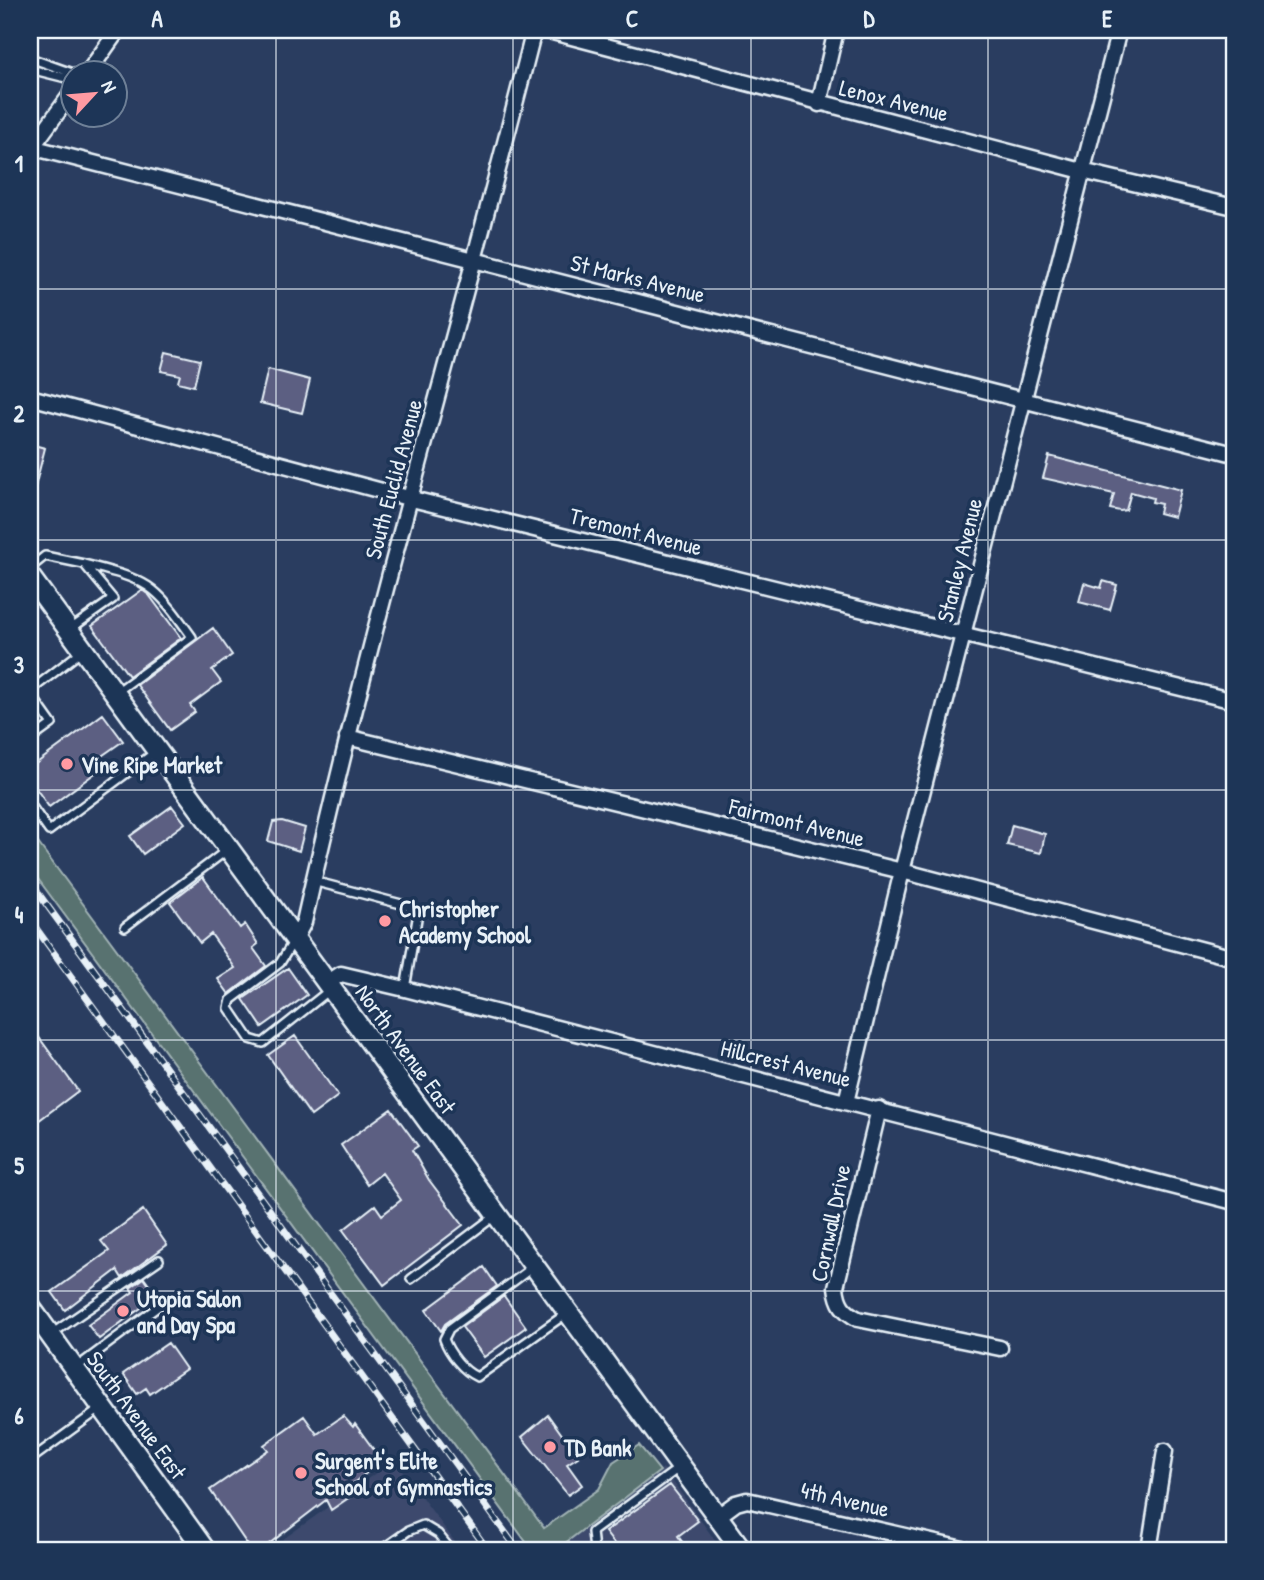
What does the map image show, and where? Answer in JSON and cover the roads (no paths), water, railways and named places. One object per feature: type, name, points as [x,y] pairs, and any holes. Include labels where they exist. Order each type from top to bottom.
[{"type":"main road","name":"North Avenue East","points":[[30,577],[742,1550]]},
{"type":"main road","name":"South Avenue East","points":[[30,1307],[205,1550]]},
{"type":"street","points":[[97,60],[118,30]]},
{"type":"street","name":"South Euclid Avenue","points":[[295,939],[304,922],[347,737],[477,260],[534,30]]},
{"type":"street","name":"Lenox Avenue","points":[[545,30],[1082,172],[1234,207]]},
{"type":"street","points":[[819,104],[836,30]]},
{"type":"street","name":"Stanley Avenue","points":[[846,1102],[902,871],[1119,30]]},
{"type":"street","points":[[30,148],[60,108]]},
{"type":"street","name":"St Marks Avenue","points":[[30,148],[1234,454]]},
{"type":"street","name":"Tremont Avenue","points":[[30,397],[411,499],[1234,701]]},
{"type":"street","name":"Fairmont Avenue","points":[[347,737],[902,871],[1234,958]]},
{"type":"street","name":"Hillcrest Avenue","points":[[329,986],[341,974],[405,989],[1234,1202]]},
{"type":"street","name":"Cornwall Drive","points":[[879,1109],[836,1287],[838,1302],[846,1312],[858,1319],[1000,1348]]},
{"type":"street","points":[[1149,1550],[1166,1451]]},
{"type":"street","name":"4th Avenue","points":[[718,1517],[736,1503],[747,1500],[967,1550]]},
{"type":"lane","points":[[30,58],[60,69]]},
{"type":"lane","points":[[30,69],[60,76]]},
{"type":"lane","points":[[30,568],[45,556],[137,578],[163,596],[192,637],[114,694]]},
{"type":"lane","points":[[69,631],[113,599],[84,564]]},
{"type":"lane","points":[[30,740],[52,724],[30,692],[83,651]]},
{"type":"lane","points":[[30,804],[49,831],[156,751]]},
{"type":"lane","points":[[125,926],[228,850]]},
{"type":"lane","points":[[313,881],[405,905],[418,913],[405,989]]},
{"type":"lane","points":[[295,939],[280,963],[231,1000],[229,1008],[250,1040],[263,1043],[329,986]]},
{"type":"lane","points":[[411,1279],[496,1215]]},
{"type":"lane","points":[[50,1336],[159,1260]]},
{"type":"lane","points":[[534,1266],[449,1329],[444,1339],[445,1345],[465,1370],[477,1377],[568,1312]]},
{"type":"lane","points":[[74,1370],[171,1297]]},
{"type":"lane","points":[[30,1460],[101,1408]]},
{"type":"lane","points":[[594,1550],[591,1545],[592,1532],[681,1466]]},
{"type":"lane","points":[[381,1550],[408,1531],[423,1525],[438,1534],[451,1550]]},
{"type":"railway","points":[[30,882],[518,1550]]},
{"type":"railway","points":[[30,920],[488,1550]]},
{"type":"place","name":"Vine Ripe Market","points":[[67,764]]},
{"type":"place","name":"Christopher Academy School","points":[[385,921]]},
{"type":"place","name":"Utopia Salon and Day Spa","points":[[123,1311]]},
{"type":"place","name":"TD Bank","points":[[550,1447]]},
{"type":"place","name":"Surgent's Elite School of Gymnastics","points":[[301,1473]]}]
